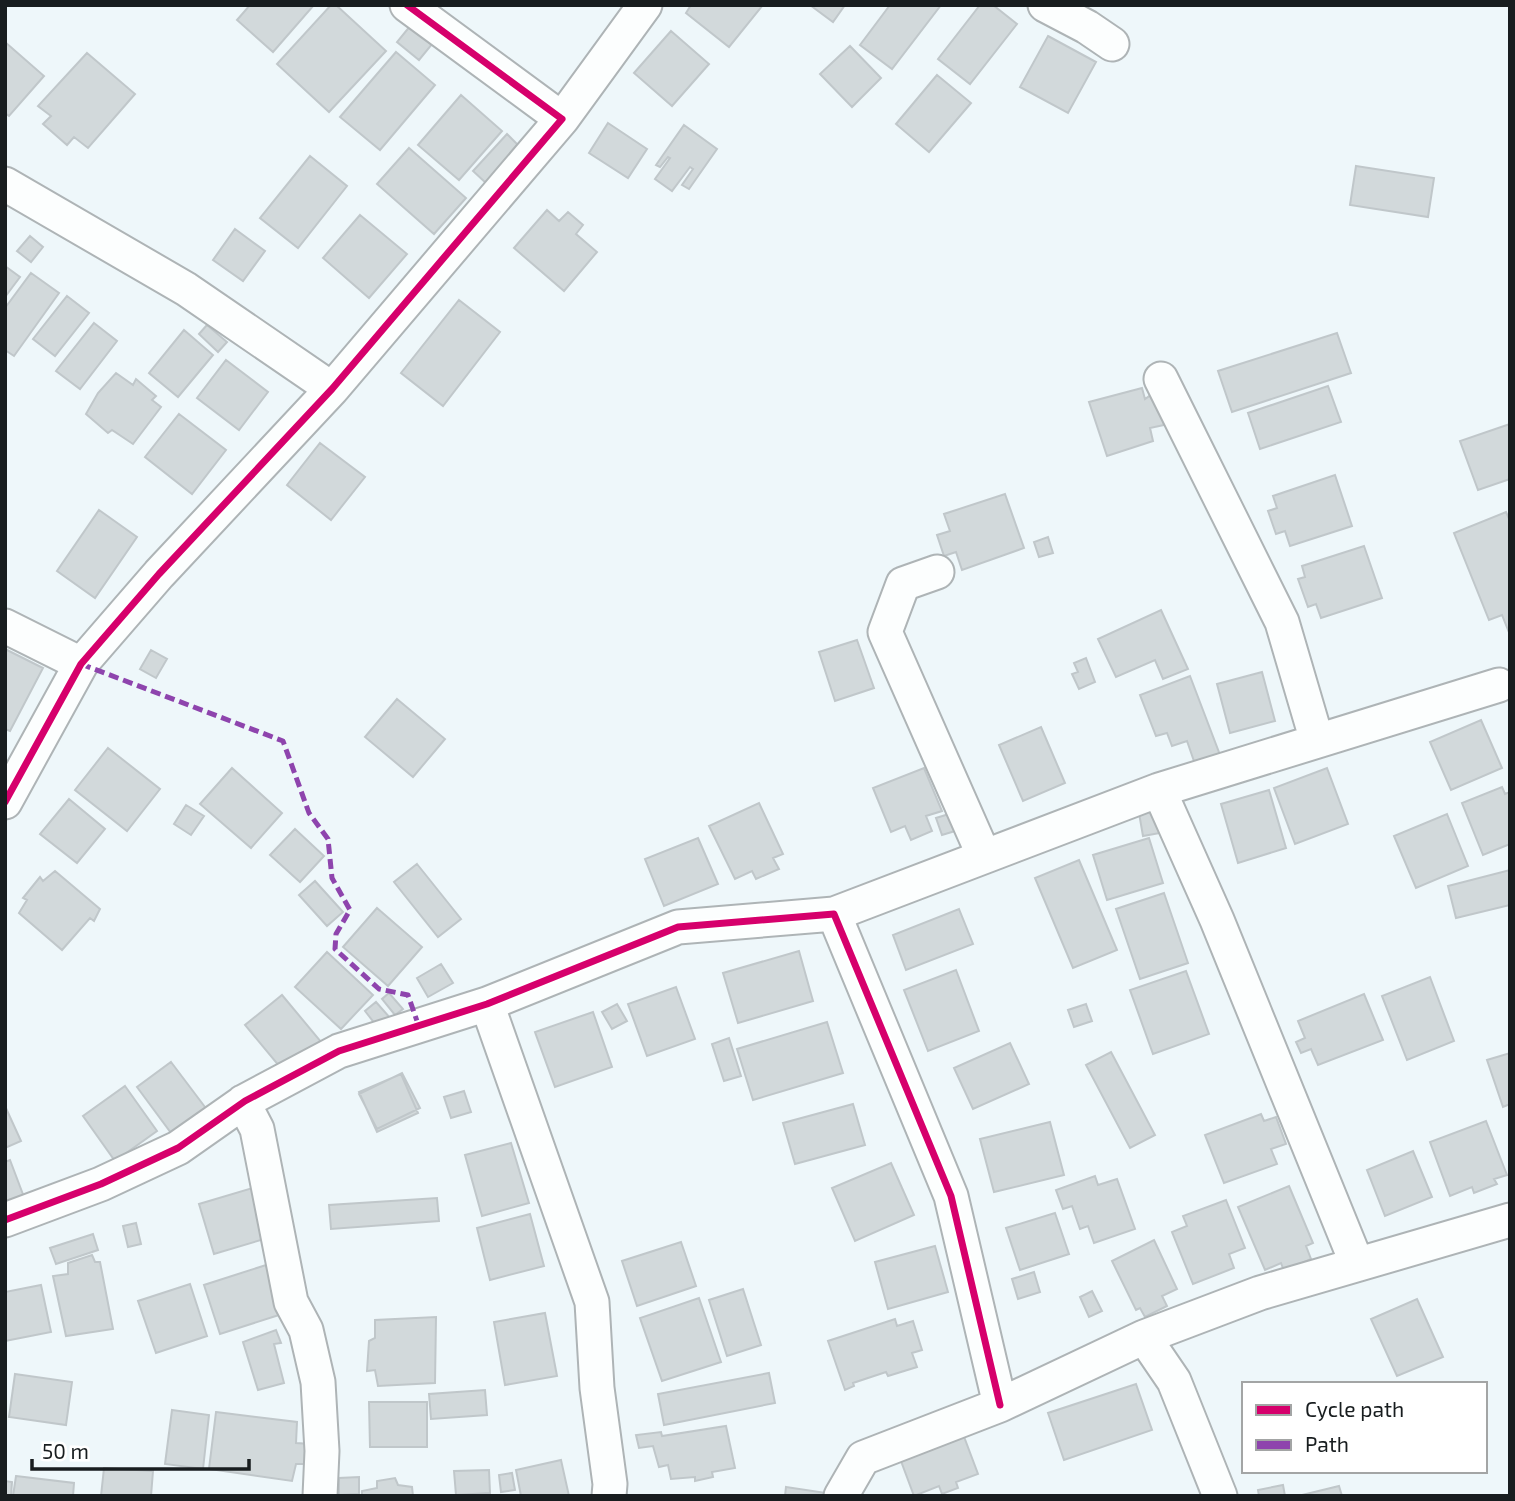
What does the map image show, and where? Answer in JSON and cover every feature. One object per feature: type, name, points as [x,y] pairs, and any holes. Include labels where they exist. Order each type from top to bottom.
[{"type":"street","points":[[407,5],[562,118]]},
{"type":"street","points":[[5,802],[82,664],[159,574],[332,388],[562,118],[645,5]]},
{"type":"street","points":[[1045,5],[1099,25]]},
{"type":"street","points":[[5,184],[186,289],[332,388]]},
{"type":"street","points":[[1161,379],[1282,622],[1317,741]]},
{"type":"street","points":[[937,572],[903,584],[886,632],[984,856]]},
{"type":"street","points":[[5,625],[82,664]]},
{"type":"street","points":[[5,1220],[101,1184],[178,1148],[243,1102],[339,1051],[487,1004],[678,927],[834,914],[1159,790],[1317,741],[1506,691]]},
{"type":"street","points":[[1159,790],[1217,920],[1357,1264]]},
{"type":"street","points":[[834,914],[951,1196],[1000,1405]]},
{"type":"street","points":[[487,1004],[592,1301],[597,1388],[610,1484],[608,1496]]},
{"type":"street","points":[[243,1102],[257,1129],[290,1302],[306,1330],[318,1382],[320,1496]]},
{"type":"street","points":[[841,1496],[863,1458],[1000,1405],[1144,1337],[1246,1298],[1510,1220]]},
{"type":"street","points":[[1144,1337],[1174,1381],[1220,1496]]},
{"type":"building","points":[[250,5],[314,5],[273,52],[237,20]]},
{"type":"building","points":[[331,5],[336,5],[386,51],[329,112],[277,64]]},
{"type":"building","points":[[691,5],[763,5],[729,47],[686,13]]},
{"type":"building","points":[[810,5],[845,5],[833,22]]},
{"type":"building","points":[[890,5],[941,5],[892,69],[860,45]]},
{"type":"building","points":[[980,5],[993,5],[1017,24],[970,84],[938,59]]},
{"type":"building","points":[[411,25],[433,43],[419,60],[397,42]]},
{"type":"building","points":[[671,31],[709,64],[672,106],[634,73]]},
{"type":"building","points":[[1048,36],[1096,62],[1068,113],[1020,87]]},
{"type":"building","points":[[5,42],[44,76],[9,116],[5,113]]},
{"type":"building","points":[[850,46],[881,78],[852,107],[820,74]]},
{"type":"building","points":[[396,52],[435,85],[380,150],[340,117]]},
{"type":"building","points":[[87,53],[135,94],[88,148],[74,137],[67,145],[43,124],[51,116],[38,106]]},
{"type":"building","points":[[937,75],[971,103],[929,152],[896,124]]},
{"type":"building","points":[[461,95],[502,131],[459,180],[418,145]]},
{"type":"building","points":[[608,123],[647,149],[628,178],[589,153]]},
{"type":"building","points":[[684,125],[717,149],[689,189],[682,185],[693,169],[690,167],[672,191],[655,179],[670,158],[660,167],[656,165]]},
{"type":"building","points":[[507,134],[520,147],[486,183],[473,171]]},
{"type":"building","points":[[409,148],[466,198],[434,234],[377,184]]},
{"type":"building","points":[[310,156],[347,186],[298,248],[260,218]]},
{"type":"building","points":[[1356,166],[1434,178],[1428,217],[1350,205]]},
{"type":"building","points":[[547,210],[559,221],[568,212],[583,225],[576,234],[597,252],[564,291],[514,248]]},
{"type":"building","points":[[360,215],[407,254],[369,298],[323,258]]},
{"type":"building","points":[[235,229],[265,251],[243,281],[213,260]]},
{"type":"building","points":[[30,236],[43,247],[31,262],[17,251]]},
{"type":"building","points":[[5,266],[20,277],[5,297]]},
{"type":"building","points":[[31,273],[59,293],[14,356],[5,350],[5,308]]},
{"type":"building","points":[[67,296],[89,313],[55,356],[33,339]]},
{"type":"building","points":[[459,300],[500,332],[443,406],[401,373]]},
{"type":"building","points":[[94,323],[117,341],[80,389],[56,371]]},
{"type":"building","points":[[207,325],[227,342],[218,352],[199,334]]},
{"type":"building","points":[[184,330],[213,355],[178,397],[149,373]]},
{"type":"building","points":[[1337,333],[1351,373],[1232,412],[1218,371]]},
{"type":"building","points":[[226,360],[268,392],[239,430],[197,398]]},
{"type":"building","points":[[116,373],[133,385],[136,379],[156,396],[152,400],[161,407],[133,444],[112,430],[108,433],[86,414],[98,393]]},
{"type":"building","points":[[1328,386],[1341,422],[1260,449],[1248,413]]},
{"type":"building","points":[[1142,388],[1145,399],[1155,392],[1164,425],[1150,428],[1153,441],[1107,456],[1089,402]]},
{"type":"building","points":[[179,414],[226,450],[192,494],[145,457]]},
{"type":"building","points":[[1510,424],[1510,479],[1478,490],[1460,441]]},
{"type":"building","points":[[320,443],[365,477],[331,520],[287,485]]},
{"type":"building","points":[[1335,475],[1352,526],[1290,546],[1285,531],[1276,534],[1268,511],[1277,508],[1273,496]]},
{"type":"building","points":[[1005,494],[1024,548],[962,570],[956,552],[944,556],[937,535],[950,531],[944,514]]},
{"type":"building","points":[[99,510],[137,537],[95,598],[57,571]]},
{"type":"building","points":[[1506,512],[1510,521],[1510,635],[1502,615],[1489,620],[1454,533]]},
{"type":"building","points":[[1048,537],[1053,553],[1039,557],[1034,542]]},
{"type":"building","points":[[1364,546],[1382,598],[1321,618],[1316,604],[1308,607],[1298,579],[1305,577],[1302,566]]},
{"type":"building","points":[[1161,610],[1188,669],[1163,679],[1155,660],[1116,677],[1098,639]]},
{"type":"building","points":[[857,640],[874,688],[835,701],[819,652]]},
{"type":"building","points":[[5,649],[43,668],[10,731],[5,729]]},
{"type":"building","points":[[151,650],[167,659],[156,678],[140,669]]},
{"type":"building","points":[[1086,658],[1095,682],[1079,689],[1072,674],[1078,672],[1074,663]]},
{"type":"building","points":[[1262,672],[1275,721],[1230,733],[1217,684]]},
{"type":"building","points":[[1190,676],[1220,755],[1195,764],[1187,741],[1172,746],[1167,733],[1156,736],[1140,695]]},
{"type":"building","points":[[397,699],[445,739],[413,777],[365,737]]},
{"type":"building","points":[[1481,720],[1502,768],[1451,790],[1430,742]]},
{"type":"building","points":[[1041,727],[1065,783],[1023,801],[999,745]]},
{"type":"building","points":[[108,748],[160,789],[127,831],[75,790]]},
{"type":"building","points":[[232,768],[282,813],[251,848],[200,804]]},
{"type":"building","points":[[924,768],[942,811],[926,816],[932,831],[911,840],[905,826],[891,832],[873,788]]},
{"type":"building","points":[[1327,768],[1348,824],[1295,844],[1274,788]]},
{"type":"building","points":[[1502,787],[1505,794],[1510,792],[1510,844],[1483,855],[1462,803]]},
{"type":"building","points":[[1269,790],[1286,848],[1238,863],[1221,804]]},
{"type":"building","points":[[69,799],[105,829],[77,863],[40,834]]},
{"type":"building","points":[[759,803],[783,854],[773,858],[779,869],[756,879],[752,871],[735,879],[709,826]]},
{"type":"building","points":[[186,805],[204,816],[191,835],[174,824]]},
{"type":"building","points":[[1156,811],[1160,833],[1143,836],[1139,813]]},
{"type":"building","points":[[949,814],[955,831],[942,835],[936,818]]},
{"type":"building","points":[[1447,814],[1468,866],[1416,888],[1394,836]]},
{"type":"building","points":[[295,829],[324,856],[300,882],[270,855]]},
{"type":"building","points":[[698,838],[718,884],[664,906],[645,859]]},
{"type":"building","points":[[1149,838],[1163,883],[1107,900],[1093,855]]},
{"type":"building","points":[[1079,860],[1117,950],[1073,968],[1035,878]]},
{"type":"building","points":[[417,864],[461,919],[438,937],[394,882]]},
{"type":"building","points":[[1510,870],[1510,905],[1456,918],[1448,886]]},
{"type":"building","points":[[55,871],[100,909],[94,921],[90,918],[62,950],[19,913],[27,900],[23,898],[40,877],[43,881]]},
{"type":"building","points":[[315,881],[343,912],[327,926],[299,895]]},
{"type":"building","points":[[1164,893],[1188,963],[1140,979],[1116,909]]},
{"type":"building","points":[[377,908],[422,947],[388,986],[343,947]]},
{"type":"building","points":[[959,909],[973,944],[906,970],[893,935]]},
{"type":"building","points":[[799,951],[813,1001],[738,1023],[723,973]]},
{"type":"building","points":[[327,952],[373,995],[341,1029],[295,987]]},
{"type":"building","points":[[441,964],[453,983],[428,997],[417,978]]},
{"type":"building","points":[[956,970],[979,1031],[928,1051],[904,990]]},
{"type":"building","points":[[1186,971],[1209,1034],[1153,1054],[1130,990]]},
{"type":"building","points":[[1430,977],[1454,1041],[1407,1060],[1382,996]]},
{"type":"building","points":[[676,987],[695,1039],[647,1056],[628,1004]]},
{"type":"building","points":[[389,993],[403,1009],[395,1015],[382,999]]},
{"type":"building","points":[[1364,994],[1383,1040],[1318,1065],[1311,1049],[1301,1053],[1296,1042],[1305,1038],[1298,1021]]},
{"type":"building","points":[[282,995],[322,1043],[285,1073],[245,1025]]},
{"type":"building","points":[[376,1002],[391,1019],[379,1029],[365,1011]]},
{"type":"building","points":[[617,1004],[627,1021],[612,1029],[602,1012]]},
{"type":"building","points":[[1086,1004],[1092,1021],[1074,1027],[1068,1010]]},
{"type":"building","points":[[593,1012],[612,1067],[555,1087],[535,1032]]},
{"type":"building","points":[[827,1022],[843,1073],[753,1100],[737,1049]]},
{"type":"building","points":[[729,1038],[741,1076],[724,1081],[712,1044]]},
{"type":"building","points":[[1010,1043],[1029,1084],[973,1109],[954,1068]]},
{"type":"building","points":[[1111,1052],[1155,1135],[1130,1148],[1086,1065]]},
{"type":"building","points":[[1510,1053],[1510,1104],[1503,1107],[1487,1060]]},
{"type":"building","points":[[171,1062],[211,1115],[177,1141],[137,1087]]},
{"type":"building","points":[[402,1073],[420,1108],[377,1129],[359,1094]]},
{"type":"building","points":[[401,1074],[418,1113],[377,1132],[359,1092]]},
{"type":"building","points":[[125,1086],[157,1131],[115,1161],[83,1116]]},
{"type":"building","points":[[464,1091],[471,1112],[451,1118],[444,1097]]},
{"type":"building","points":[[853,1104],[865,1145],[795,1164],[783,1123]]},
{"type":"building","points":[[5,1106],[21,1141],[5,1148]]},
{"type":"building","points":[[1261,1114],[1264,1121],[1276,1117],[1286,1144],[1271,1149],[1277,1164],[1224,1183],[1205,1135]]},
{"type":"building","points":[[1486,1121],[1507,1175],[1494,1179],[1497,1184],[1474,1193],[1472,1187],[1450,1196],[1430,1142]]},
{"type":"building","points":[[1050,1122],[1064,1175],[994,1192],[980,1139]]},
{"type":"building","points":[[511,1143],[529,1203],[482,1216],[465,1155]]},
{"type":"building","points":[[1413,1151],[1432,1197],[1385,1216],[1367,1170]]},
{"type":"building","points":[[10,1160],[30,1213],[5,1223],[5,1162]]},
{"type":"building","points":[[891,1163],[914,1215],[855,1241],[832,1188]]},
{"type":"building","points":[[1095,1176],[1098,1185],[1117,1179],[1135,1229],[1094,1243],[1088,1226],[1080,1229],[1072,1206],[1063,1209],[1056,1190]]},
{"type":"building","points":[[1289,1186],[1313,1243],[1306,1246],[1311,1259],[1284,1271],[1281,1263],[1265,1270],[1238,1207]]},
{"type":"building","points":[[256,1187],[271,1237],[214,1254],[199,1204]]},
{"type":"building","points":[[437,1198],[439,1221],[331,1229],[329,1205]]},
{"type":"building","points":[[1226,1200],[1245,1248],[1229,1254],[1234,1268],[1193,1284],[1172,1232],[1187,1226],[1183,1216]]},
{"type":"building","points":[[1055,1213],[1069,1254],[1020,1270],[1006,1228]]},
{"type":"building","points":[[530,1214],[544,1266],[490,1280],[477,1228]]},
{"type":"building","points":[[136,1223],[141,1244],[128,1247],[123,1226]]},
{"type":"building","points":[[93,1234],[98,1250],[56,1264],[50,1248]]},
{"type":"building","points":[[1154,1240],[1177,1289],[1162,1296],[1167,1306],[1145,1317],[1140,1308],[1136,1310],[1112,1261]]},
{"type":"building","points":[[681,1242],[696,1286],[637,1306],[622,1261]]},
{"type":"building","points":[[935,1246],[948,1292],[888,1309],[875,1262]]},
{"type":"building","points":[[92,1255],[95,1262],[100,1262],[113,1329],[66,1336],[53,1276],[68,1274],[68,1263]]},
{"type":"building","points":[[266,1265],[282,1314],[220,1334],[204,1285]]},
{"type":"building","points":[[1034,1272],[1040,1292],[1018,1299],[1012,1279]]},
{"type":"building","points":[[190,1284],[207,1336],[156,1353],[138,1301]]},
{"type":"building","points":[[41,1285],[51,1332],[5,1341],[5,1292]]},
{"type":"building","points":[[743,1289],[761,1345],[727,1356],[709,1300]]},
{"type":"building","points":[[1092,1291],[1102,1311],[1089,1317],[1080,1297]]},
{"type":"building","points":[[699,1298],[721,1362],[662,1381],[640,1318]]},
{"type":"building","points":[[1417,1299],[1443,1357],[1397,1376],[1371,1319]]},
{"type":"building","points":[[545,1313],[557,1376],[505,1385],[494,1322]]},
{"type":"building","points":[[436,1317],[435,1383],[378,1386],[375,1370],[367,1371],[369,1341],[375,1338],[375,1320]]},
{"type":"building","points":[[895,1319],[897,1326],[913,1321],[922,1350],[912,1353],[917,1367],[888,1376],[886,1372],[853,1383],[854,1386],[845,1390],[828,1341]]},
{"type":"building","points":[[276,1330],[281,1343],[274,1344],[284,1383],[258,1390],[243,1342]]},
{"type":"building","points":[[769,1373],[775,1403],[664,1425],[658,1394]]},
{"type":"building","points":[[15,1374],[72,1382],[66,1425],[9,1417]]},
{"type":"building","points":[[1136,1384],[1152,1430],[1064,1460],[1048,1413]]},
{"type":"building","points":[[485,1390],[487,1415],[431,1419],[429,1394]]},
{"type":"building","points":[[369,1402],[427,1402],[427,1447],[370,1447]]},
{"type":"building","points":[[172,1410],[209,1415],[203,1469],[165,1464]]},
{"type":"building","points":[[216,1412],[297,1422],[296,1443],[311,1444],[308,1464],[296,1464],[292,1481],[209,1469]]},
{"type":"building","points":[[957,1418],[978,1474],[956,1482],[958,1488],[942,1494],[939,1486],[914,1496],[901,1461],[912,1457],[905,1437]]},
{"type":"building","points":[[726,1426],[735,1468],[712,1472],[713,1477],[695,1481],[695,1477],[671,1479],[668,1465],[659,1467],[653,1446],[639,1448],[636,1435],[661,1432],[662,1436]]},
{"type":"building","points":[[561,1460],[569,1496],[521,1496],[516,1470]]},
{"type":"building","points":[[104,1468],[153,1471],[151,1496],[101,1496]]},
{"type":"building","points":[[489,1470],[490,1493],[456,1495],[454,1471]]},
{"type":"building","points":[[512,1473],[515,1490],[501,1492],[499,1475]]},
{"type":"building","points":[[16,1476],[74,1483],[73,1496],[13,1496]]},
{"type":"building","points":[[359,1477],[359,1494],[339,1495],[339,1478]]},
{"type":"building","points":[[395,1478],[398,1485],[412,1487],[413,1496],[362,1496],[362,1491],[377,1488],[377,1481]]},
{"type":"building","points":[[5,1481],[12,1482],[11,1496],[5,1496]]},
{"type":"building","points":[[1283,1485],[1285,1496],[1259,1496],[1258,1490]]},
{"type":"building","points":[[1339,1486],[1342,1496],[1298,1496]]},
{"type":"building","points":[[786,1487],[833,1494],[833,1496],[785,1496]]},
{"type":"marked path","points":[[81,664],[283,741],[309,813],[328,839],[332,878],[350,910],[336,934],[335,949],[379,989],[408,995],[418,1024]]},
{"type":"cycle path","points":[[5,802],[81,664],[159,574],[332,389],[562,119],[407,5]]},
{"type":"cycle path","points":[[5,1220],[101,1184],[178,1148],[245,1101],[339,1051],[487,1004],[678,927],[834,914],[951,1196],[1000,1405]]}]
